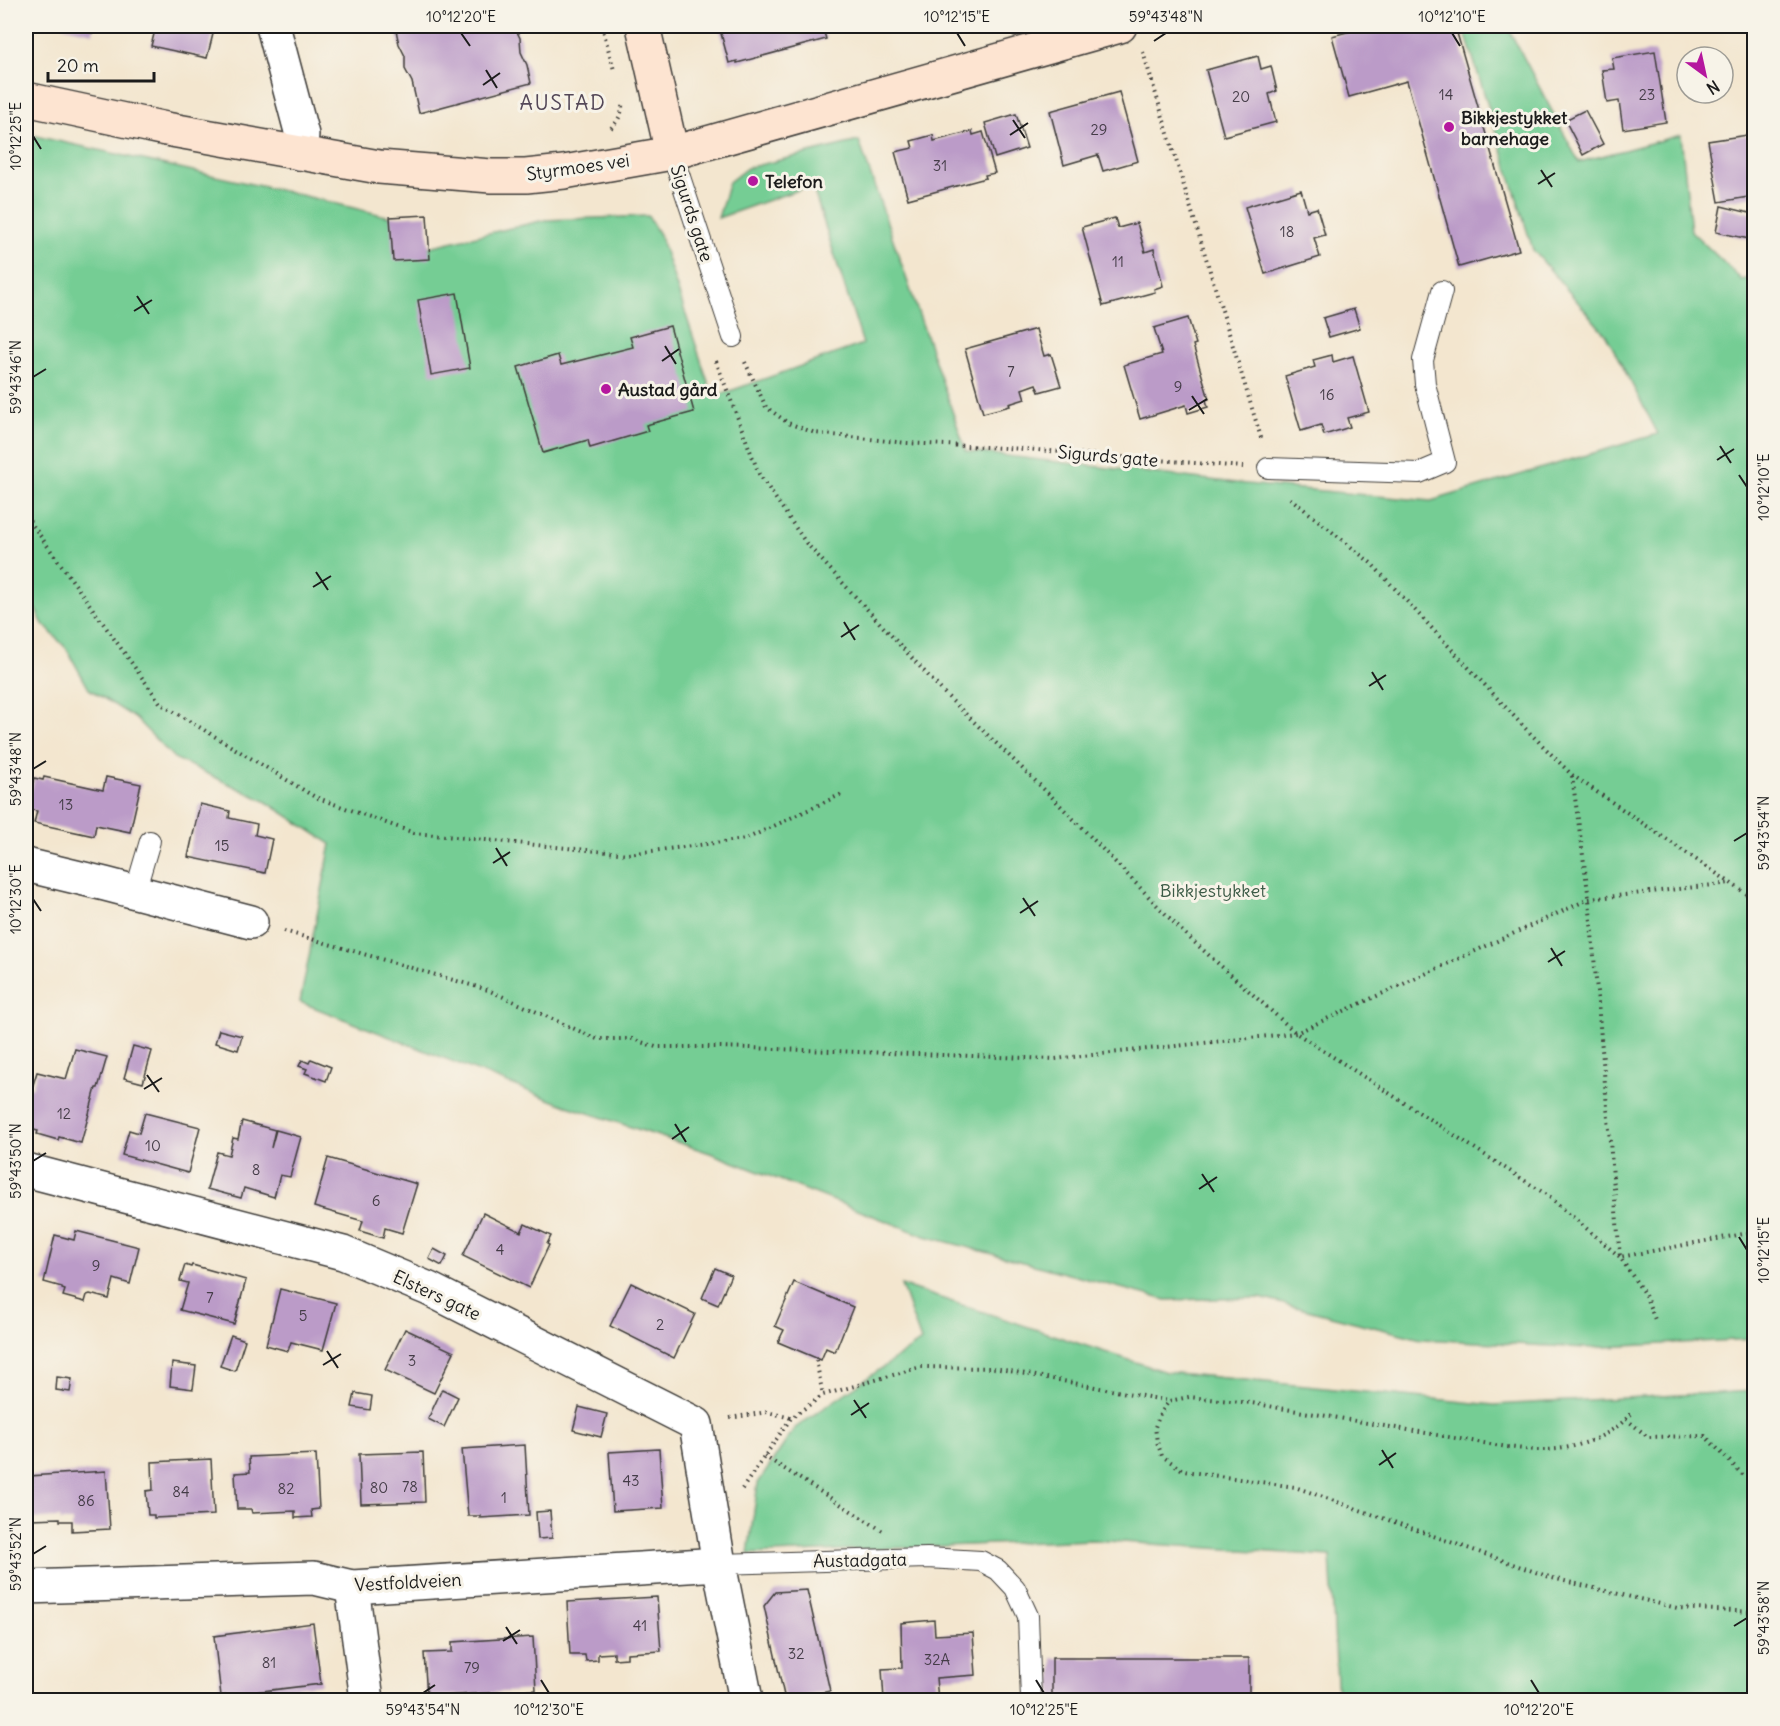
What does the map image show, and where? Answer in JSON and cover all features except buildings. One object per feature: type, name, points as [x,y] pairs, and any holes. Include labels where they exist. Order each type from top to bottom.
[{"type":"main road","points":[[643,26],[672,153]]},
{"type":"main road","name":"Styrmoes vei","points":[[26,99],[166,129],[379,166],[491,176],[526,176],[564,172],[672,153],[1131,36]]},
{"type":"street","points":[[273,26],[302,135],[299,153]]},
{"type":"street","points":[[26,865],[250,922]]},
{"type":"street","name":"Elsters gate","points":[[26,1170],[343,1253],[429,1288],[696,1424]]},
{"type":"street","points":[[696,1424],[719,1564],[746,1701]]},
{"type":"street","name":"Vestfoldveien","points":[[26,1587],[314,1578],[352,1587],[719,1564]]},
{"type":"street","points":[[352,1587],[367,1701]]},
{"type":"lane","name":"Sigurds gate","points":[[672,153],[733,337]]},
{"type":"lane","points":[[1268,468],[1419,473],[1445,462],[1425,384],[1423,360],[1442,291]]},
{"type":"lane","points":[[135,892],[150,841]]},
{"type":"lane","name":"Austadgata","points":[[719,1564],[927,1558],[981,1561],[998,1570],[1015,1588],[1028,1616],[1031,1701]]},
{"type":"path","points":[[602,26],[617,80]]},
{"type":"path","points":[[1131,36],[1260,433],[1268,468],[1278,490],[1371,563],[1572,775],[1755,899]]},
{"type":"path","points":[[604,134],[619,118],[623,109],[622,100]]},
{"type":"path","name":"Sigurds gate","points":[[733,337],[766,407],[788,423],[815,433],[906,443],[1026,449],[1268,468]]},
{"type":"path","points":[[759,474],[806,543],[946,695],[1052,797],[1185,934],[1296,1033],[1547,1195],[1620,1257],[1646,1295],[1656,1322]]},
{"type":"path","points":[[26,516],[161,704],[315,797],[414,833],[628,854],[746,839],[844,793]]},
{"type":"path","points":[[1572,775],[1589,899],[1620,1257]]},
{"type":"path","points":[[250,922],[488,990],[597,1039],[632,1039],[656,1047],[721,1047],[1055,1059],[1296,1033],[1589,899],[1731,883]]},
{"type":"path","points":[[1620,1257],[1755,1232]]},
{"type":"path","points":[[816,1360],[823,1395]]},
{"type":"path","points":[[739,1493],[791,1418],[823,1395],[921,1367],[994,1368],[1169,1401],[1189,1397],[1251,1403],[1507,1447],[1541,1450],[1596,1440],[1612,1431],[1631,1414]]},
{"type":"path","points":[[1169,1401],[1155,1427],[1157,1442],[1162,1456],[1184,1471],[1295,1487],[1552,1578],[1677,1608],[1755,1612]]},
{"type":"path","points":[[696,1424],[767,1412],[791,1418]]},
{"type":"path","points":[[1626,1419],[1648,1437],[1705,1436],[1743,1475],[1755,1481]]},
{"type":"path","points":[[764,1456],[927,1558]]},
{"type":"green space","name":"Bikkjestykket","points":[[1463,26],[1507,26],[1579,162],[1681,135],[1691,231],[1742,280],[1754,277],[1754,1339],[1587,1348],[1421,1339],[1260,1298],[1166,1300],[925,1236],[710,1153],[564,1105],[300,1002],[331,844],[265,801],[174,758],[135,718],[89,689],[66,648],[43,624],[26,591],[26,134],[390,217],[429,247],[545,220],[648,216],[660,236],[713,397],[863,344],[812,185],[718,218],[729,182],[747,168],[859,141],[966,451],[1236,483],[1431,501],[1658,434],[1606,335],[1533,250]]},
{"type":"green space","points":[[901,1285],[1166,1372],[1494,1405],[1754,1391],[1754,1700],[1338,1700],[1330,1556],[1092,1540],[748,1554],[758,1483],[795,1428],[921,1341]]},
{"type":"place","name":"Bikkjestykket barnehage","points":[[1449,127]]},
{"type":"place","name":"Telefon","points":[[753,181]]},
{"type":"place","name":"Austad gård","points":[[606,389]]},
{"type":"district","name":"AUSTAD","points":[[563,102]]}]
